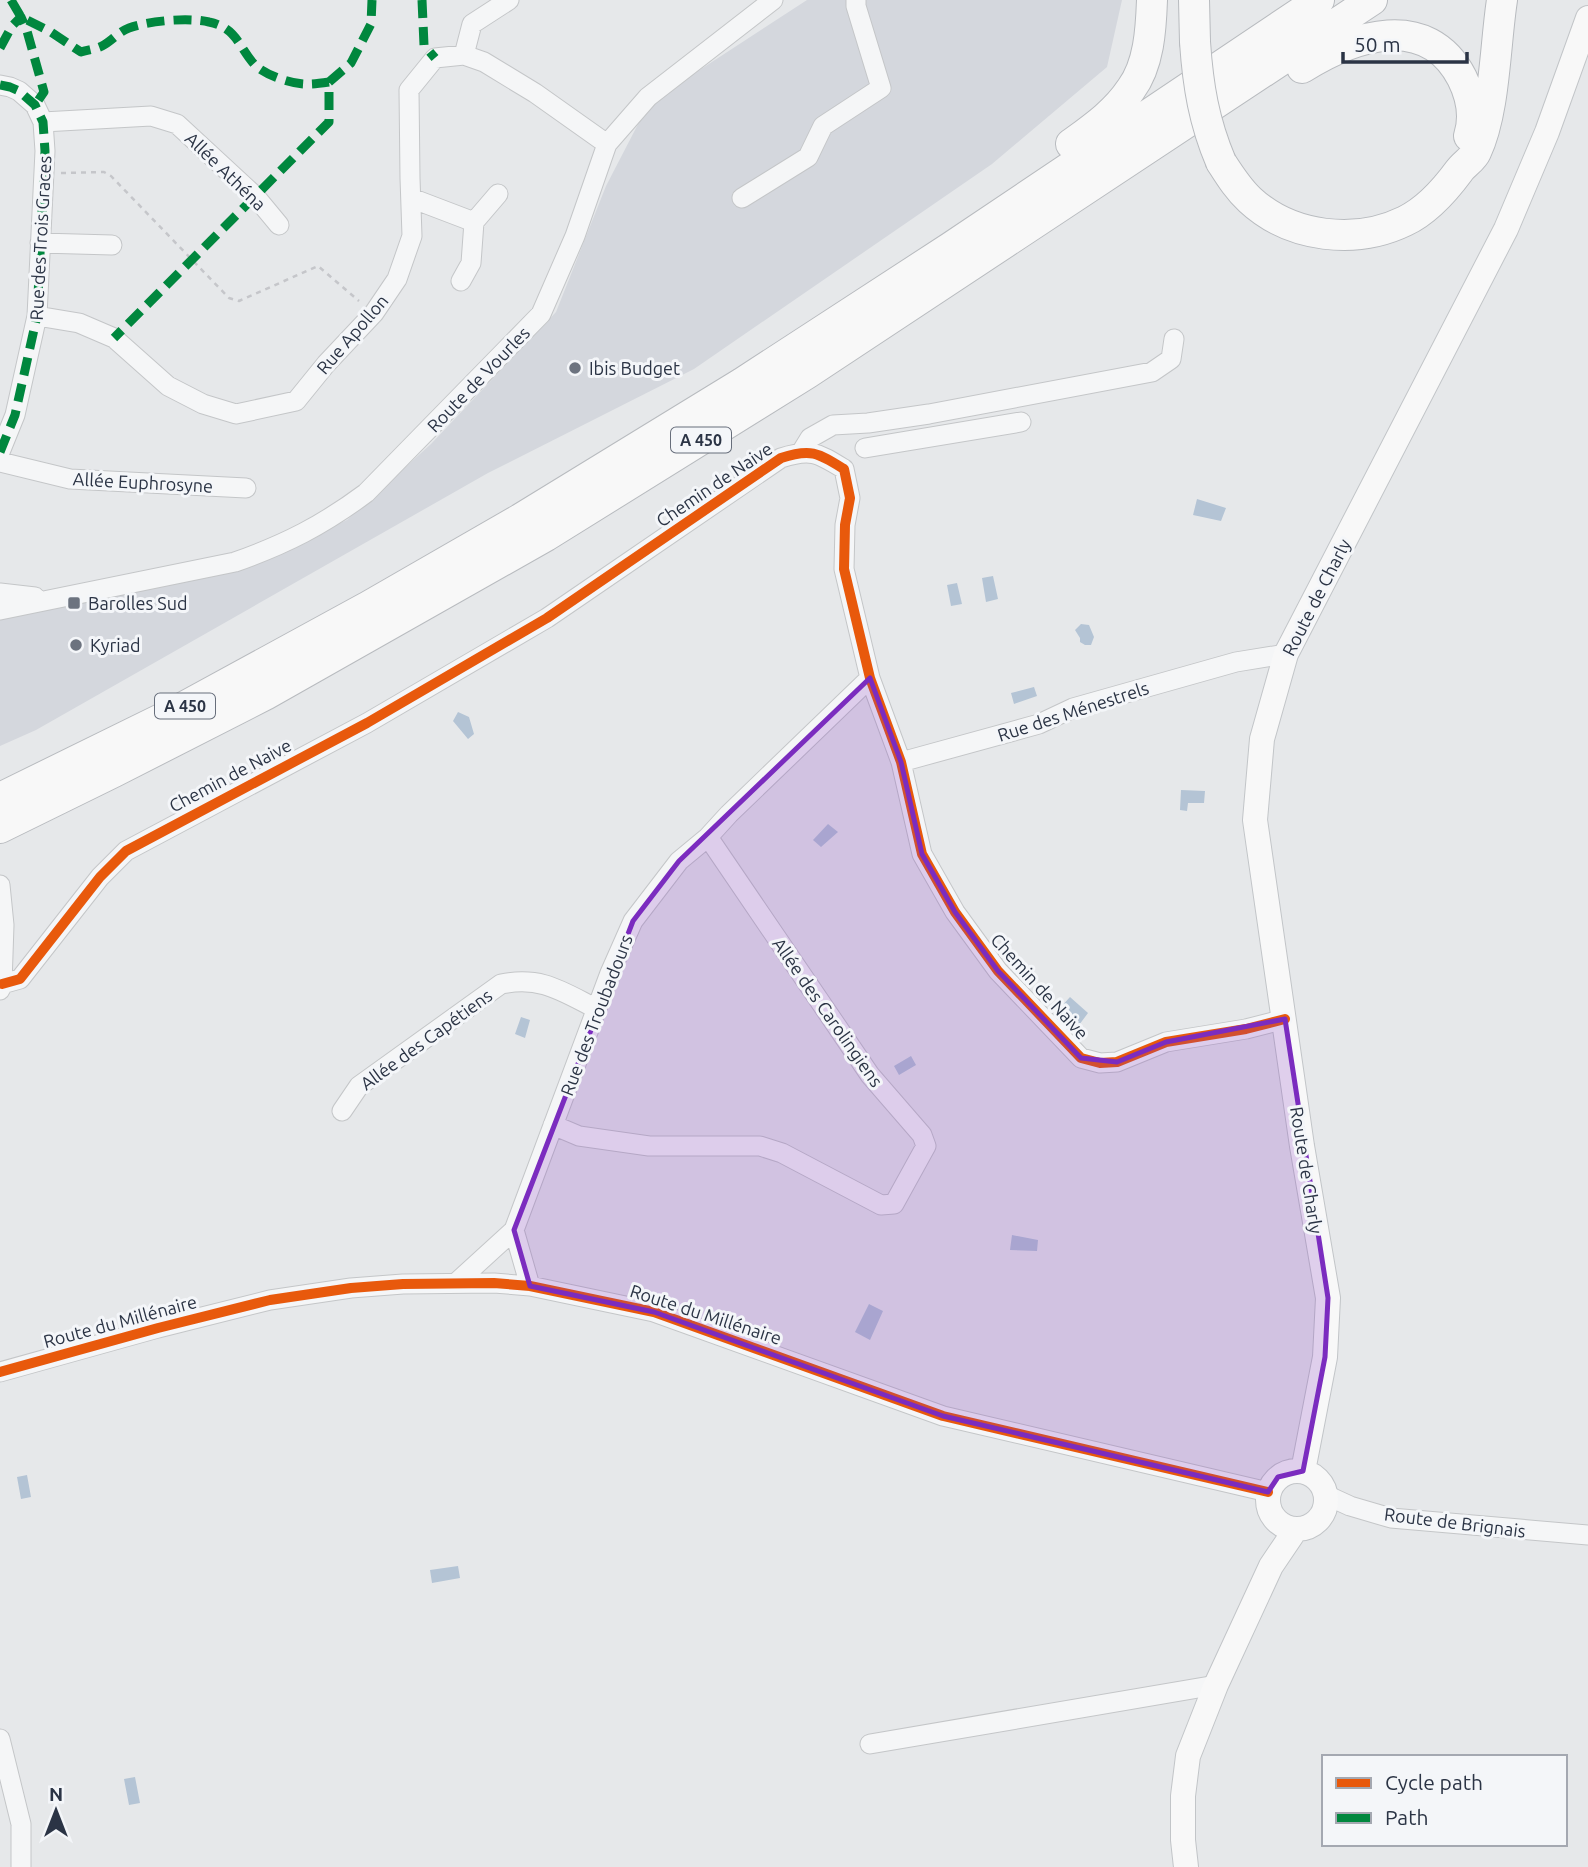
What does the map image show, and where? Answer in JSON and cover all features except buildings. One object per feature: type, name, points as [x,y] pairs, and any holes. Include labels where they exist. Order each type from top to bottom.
[{"type":"highway","points":[[951,247],[965,221],[1105,118],[1132,89],[1142,68],[1150,36],[1152,0]]},
{"type":"highway","points":[[1194,0],[1198,84],[1204,116],[1221,162],[1234,183],[1274,218],[1324,234],[1380,231],[1406,221],[1449,186],[1464,163],[1475,155],[1485,124],[1502,0]]},
{"type":"highway","name":"A 450","points":[[0,798],[169,715],[367,607],[520,519],[742,383],[951,247],[1319,0]]},
{"type":"highway","name":"A 450","points":[[0,828],[265,695],[546,536],[808,373],[1372,0]]},
{"type":"highway","points":[[1161,139],[1181,143],[1323,55],[1349,43],[1398,34],[1425,42],[1447,57],[1466,86],[1472,105],[1472,126],[1464,150],[1464,163]]},
{"type":"main road","name":"Route de Charly","points":[[1303,1471],[1325,1357],[1328,1298],[1302,1146],[1255,820],[1262,740],[1286,654],[1506,229],[1547,132],[1588,18]]},
{"type":"main road","points":[[1294,1470],[1303,1471],[1318,1480],[1323,1487],[1326,1495],[1325,1506],[1322,1515],[1315,1522],[1306,1527],[1289,1527],[1274,1518],[1269,1510],[1268,1492],[1278,1477],[1294,1470]]},
{"type":"main road","points":[[1186,1867],[1183,1796],[1188,1756],[1216,1685],[1289,1527]]},
{"type":"street","points":[[509,0],[472,24],[464,55],[495,68],[607,144]]},
{"type":"street","name":"Route de Vourles","points":[[0,610],[235,562],[304,534],[336,516],[366,493],[541,314],[575,236],[607,144],[648,97],[774,0]]},
{"type":"street","points":[[742,198],[808,157],[824,126],[881,89],[856,0]]},
{"type":"street","name":"Rue Apollon","points":[[37,316],[79,323],[114,338],[169,386],[203,404],[236,414],[296,401],[326,363],[374,313],[397,279],[412,236],[409,90],[435,58],[464,55]]},
{"type":"street","points":[[0,85],[10,86],[25,96],[35,105],[43,122]]},
{"type":"street","name":"Allée Athéna","points":[[43,122],[151,116],[177,124],[255,196],[279,225]]},
{"type":"street","name":"Rue des Trois Graces","points":[[0,450],[15,415],[37,316],[46,151],[43,122]]},
{"type":"street","points":[[461,281],[471,263],[474,222],[498,194]]},
{"type":"street","points":[[411,198],[474,222]]},
{"type":"street","points":[[40,243],[112,245]]},
{"type":"street","points":[[802,451],[810,438],[834,425],[868,423],[1152,372],[1171,359],[1174,339]]},
{"type":"street","points":[[844,469],[865,448],[1021,422]]},
{"type":"street","points":[[865,448],[868,423]]},
{"type":"street","name":"Chemin de Naive","points":[[1,987],[20,979],[100,877],[126,851],[367,723],[547,618],[781,457],[802,451],[823,456],[844,469],[850,498],[845,525],[844,569],[870,678],[901,762],[922,854],[954,912],[998,971],[1081,1058],[1100,1063],[1117,1062],[1166,1042],[1246,1029],[1284,1019]]},
{"type":"street","name":"Allée Euphrosyne","points":[[0,462],[70,480],[246,488]]},
{"type":"street","name":"Route de Vourles","points":[[0,593],[54,599]]},
{"type":"street","name":"Rue des Ménestrels","points":[[901,762],[1039,724],[1085,704],[1236,662],[1286,654]]},
{"type":"street","name":"Rue des Troubadours","points":[[457,1282],[514,1230],[610,972],[634,920],[679,861],[708,837],[870,678]]},
{"type":"street","name":"Allée des Carolingiens","points":[[553,1125],[579,1136],[649,1146],[760,1146],[782,1153],[881,1205],[894,1204],[926,1146],[922,1135],[870,1075],[708,837]]},
{"type":"street","points":[[0,885],[4,925],[1,987]]},
{"type":"street","name":"Allée des Capétiens","points":[[342,1111],[359,1086],[501,984],[521,980],[548,985],[597,1009]]},
{"type":"street","points":[[514,1230],[530,1286]]},
{"type":"street","name":"Route du Millénaire","points":[[0,1371],[270,1300],[351,1288],[457,1282],[530,1286],[654,1312],[943,1416],[1268,1492]]},
{"type":"street","name":"Route de Brignais","points":[[1326,1495],[1350,1506],[1391,1518],[1588,1535]]},
{"type":"street","points":[[870,1744],[1216,1685]]},
{"type":"street","points":[[0,1739],[21,1824],[21,1867]]},
{"type":"path","points":[[44,173],[104,173],[111,176],[229,298],[239,301],[318,266],[374,313]]},
{"type":"highlighted area","points":[[870,678],[901,762],[922,854],[955,912],[998,971],[1081,1058],[1117,1062],[1166,1042],[1285,1019],[1328,1298],[1325,1357],[1303,1471],[1278,1477],[1268,1492],[943,1416],[654,1312],[530,1286],[514,1230],[633,921],[679,861]]},
{"type":"shaded area","points":[[807,0],[1122,0],[1107,67],[992,164],[694,369],[488,473],[36,730],[0,746],[0,613],[248,564],[347,520],[431,444],[556,312],[606,186],[649,103]]},
{"type":"water","points":[[1197,499],[1226,508],[1221,521],[1193,515]]},
{"type":"water","points":[[993,576],[998,599],[986,602],[982,578]]},
{"type":"water","points":[[957,583],[962,604],[951,606],[947,585]]},
{"type":"water","points":[[1081,624],[1089,625],[1094,637],[1091,645],[1080,642],[1075,630]]},
{"type":"water","points":[[1034,687],[1037,696],[1014,704],[1011,693]]},
{"type":"water","points":[[458,712],[469,717],[474,734],[468,739],[453,721]]},
{"type":"water","points":[[1181,790],[1205,791],[1204,803],[1188,803],[1187,811],[1180,810]]},
{"type":"water","points":[[828,824],[838,832],[821,847],[813,840]]},
{"type":"water","points":[[1070,997],[1088,1013],[1079,1025],[1060,1008]]},
{"type":"water","points":[[521,1017],[530,1020],[525,1038],[515,1034]]},
{"type":"water","points":[[911,1056],[916,1065],[899,1075],[894,1066]]},
{"type":"water","points":[[1012,1235],[1038,1240],[1037,1251],[1010,1250]]},
{"type":"water","points":[[869,1304],[883,1311],[870,1340],[855,1332]]},
{"type":"water","points":[[27,1475],[31,1497],[21,1499],[17,1477]]},
{"type":"water","points":[[458,1566],[460,1578],[432,1583],[430,1570]]},
{"type":"water","points":[[135,1777],[140,1803],[129,1805],[124,1779]]},
{"type":"marked path","points":[[11,0],[21,17],[51,32],[81,52],[102,46],[125,30],[147,23],[168,20],[209,22],[231,33],[254,64],[272,75],[302,84],[329,82],[329,122],[114,338]]},
{"type":"marked path","points":[[329,82],[351,63],[371,24],[372,0]]},
{"type":"marked path","points":[[422,0],[424,45],[435,58]]},
{"type":"marked path","points":[[0,48],[12,26],[21,17],[44,92],[35,105]]},
{"type":"marked path","points":[[0,85],[19,91],[35,105],[43,122],[45,151],[37,316],[15,415],[0,452]]},
{"type":"cycle path","points":[[2,984],[20,979],[100,877],[126,851],[367,723],[547,618],[781,458],[807,453],[821,456],[844,469],[850,498],[845,525],[844,569],[870,678],[901,762],[922,854],[955,912],[998,971],[1081,1058],[1100,1063],[1117,1062],[1166,1042],[1246,1029],[1285,1019]]},
{"type":"cycle path","points":[[0,1372],[270,1300],[351,1288],[403,1284],[494,1283],[530,1286],[654,1312],[943,1416],[1268,1492]]},
{"type":"place","name":"Ibis Budget","points":[[575,368]]},
{"type":"place","name":"Barolles Sud","points":[[74,603]]},
{"type":"place","name":"Kyriad","points":[[76,645]]}]
